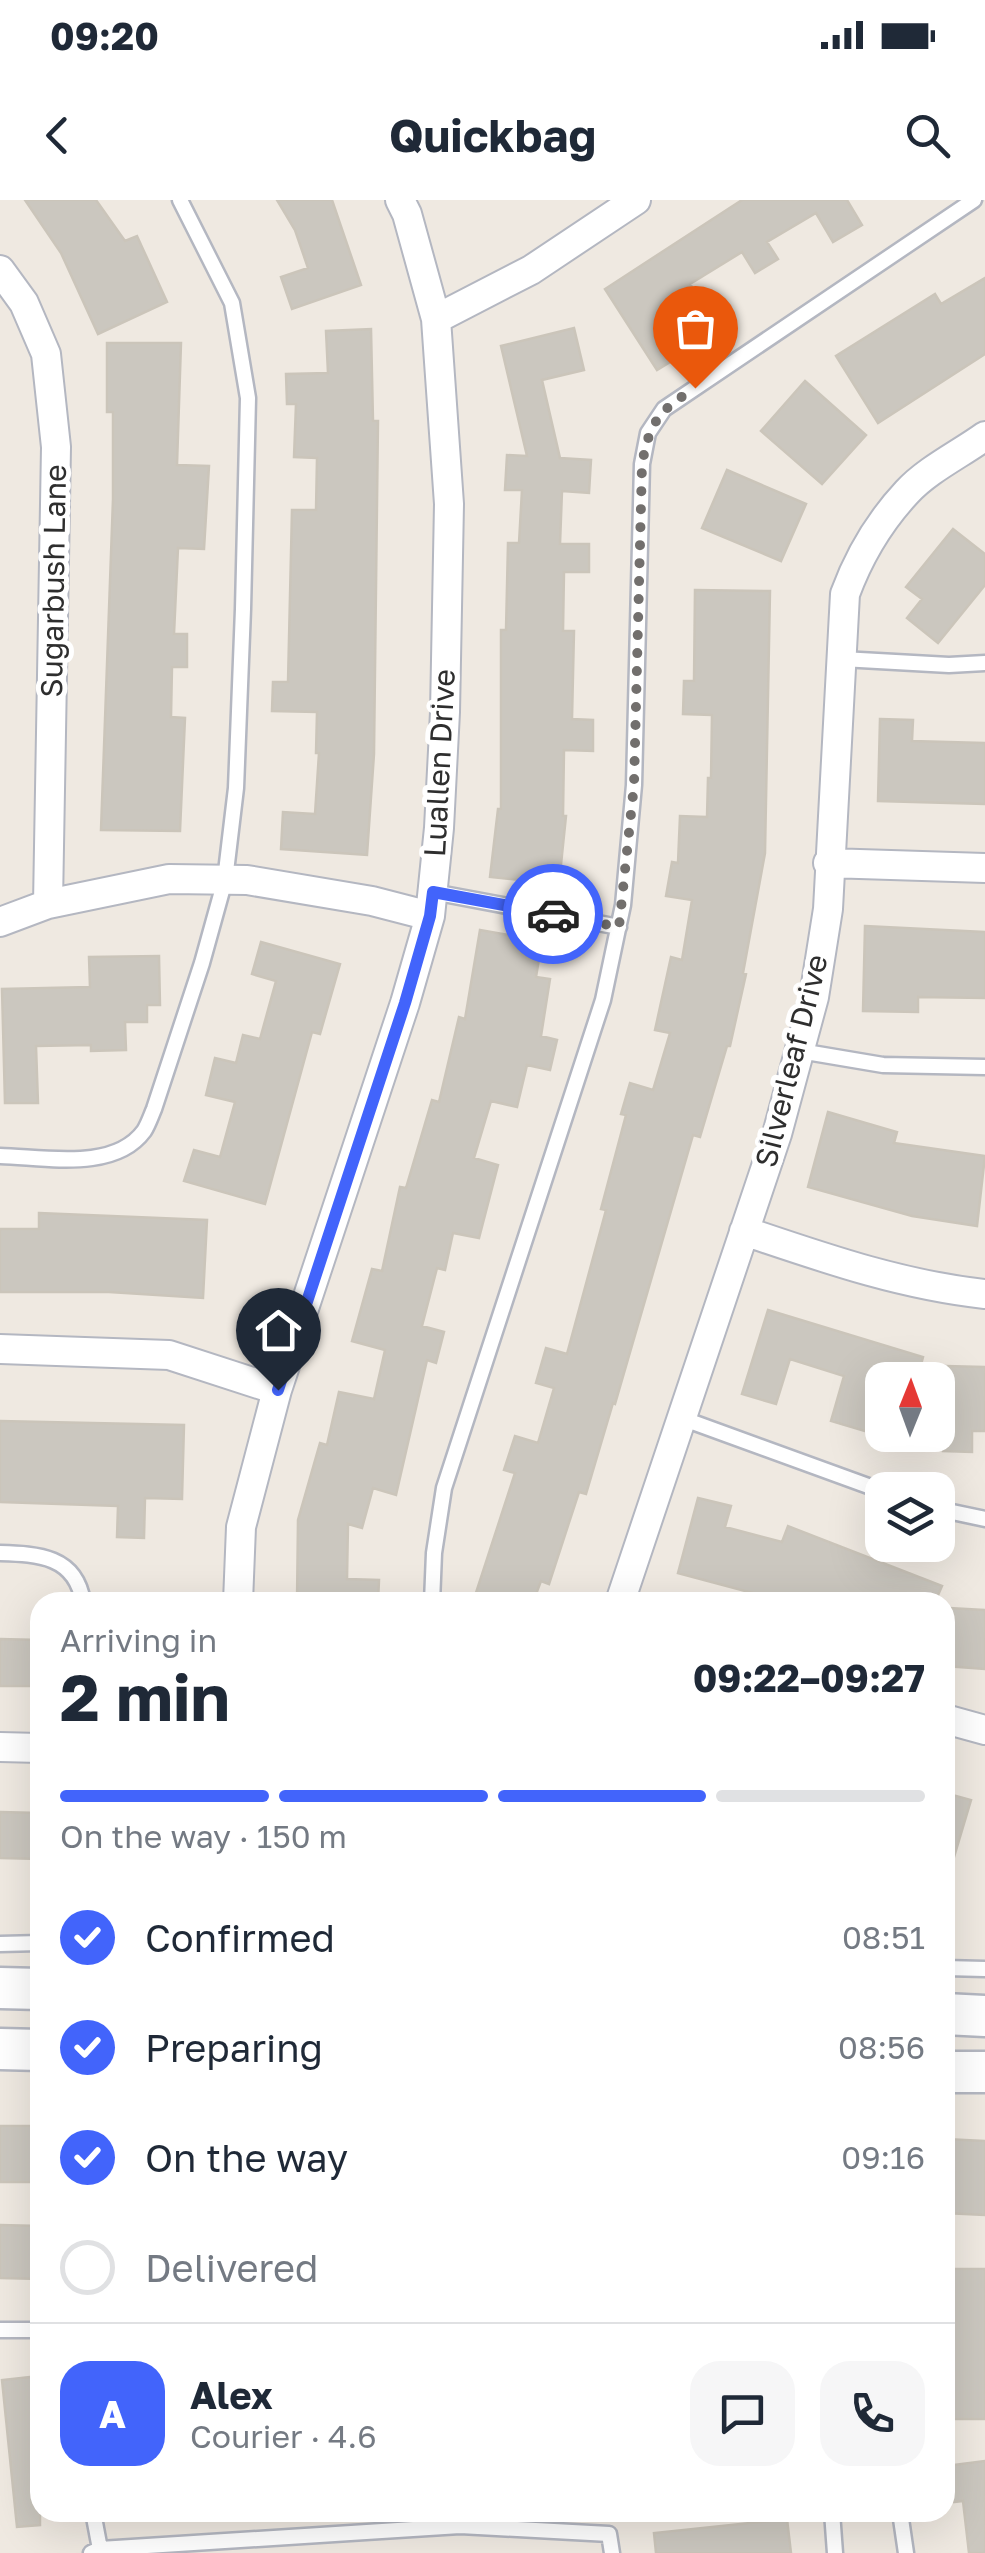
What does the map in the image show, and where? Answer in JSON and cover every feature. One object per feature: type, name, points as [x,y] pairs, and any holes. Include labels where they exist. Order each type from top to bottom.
[{"type":"main road","points":[[0,1988],[30,1989]]},
{"type":"main road","points":[[955,2014],[985,2016]]},
{"type":"main road","points":[[0,2049],[30,2050]]},
{"type":"main road","points":[[955,2072],[985,2072]]},
{"type":"street","name":"Luallen Drive","points":[[238,1592],[241,1527],[278,1390],[405,1003],[431,904],[445,712],[449,504],[436,319],[400,200]]},
{"type":"street","points":[[436,319],[531,270],[636,200]]},
{"type":"street","name":"Sugarbush Lane","points":[[0,270],[24,302],[46,354],[56,446],[48,904]]},
{"type":"street","name":"Silverleaf Drive","points":[[623,1592],[777,1134],[817,979],[828,909],[845,594],[873,535],[909,490],[985,436]]},
{"type":"street","points":[[828,863],[985,868]]},
{"type":"street","points":[[0,922],[48,904],[170,879],[247,880],[372,901],[431,904]]},
{"type":"street","points":[[744,1231],[876,1275],[985,1294]]},
{"type":"street","points":[[0,1349],[169,1355],[278,1390]]},
{"type":"street","points":[[955,1722],[985,1730]]},
{"type":"street","points":[[0,1747],[30,1748]]},
{"type":"lane","points":[[0,1156],[88,1158],[112,1154],[144,1131],[202,964],[225,880],[236,788],[248,398],[232,303],[180,200]]},
{"type":"lane","points":[[432,1592],[444,1488],[604,1000],[619,927],[634,785],[642,464],[648,433],[664,408],[974,200]]},
{"type":"lane","points":[[842,659],[949,665],[985,663]]},
{"type":"lane","points":[[431,904],[619,927]]},
{"type":"lane","points":[[800,1051],[883,1066],[985,1068]]},
{"type":"lane","points":[[684,1419],[865,1485]]},
{"type":"lane","points":[[955,1513],[985,1519]]},
{"type":"lane","points":[[0,1553],[43,1554],[61,1564],[82,1592]]},
{"type":"lane","points":[[0,1944],[30,1943]]},
{"type":"lane","points":[[955,1968],[985,1969]]},
{"type":"lane","points":[[0,2330],[30,2330]]},
{"type":"lane","points":[[94,2522],[96,2551],[460,2526],[609,2534],[612,2553]]},
{"type":"lane","points":[[833,2522],[835,2553]]},
{"type":"lane","points":[[901,2522],[906,2553]]},
{"type":"building","points":[[25,200],[96,200],[125,241],[137,236],[167,302],[98,334],[61,253]]},
{"type":"building","points":[[277,200],[332,200],[361,285],[292,309],[281,277],[308,268],[295,230]]},
{"type":"building","points":[[742,200],[847,200],[862,225],[833,242],[816,213],[767,242],[778,259],[755,273],[742,252],[690,284],[706,309],[674,329],[688,351],[657,370],[605,289]]},
{"type":"building","points":[[985,278],[985,354],[878,423],[836,356],[935,294],[941,304]]},
{"type":"building","points":[[574,328],[584,370],[542,380],[560,458],[591,460],[589,493],[562,491],[560,544],[589,544],[589,572],[564,572],[563,631],[574,631],[572,719],[593,720],[593,751],[564,750],[566,816],[559,884],[490,877],[501,809],[501,630],[506,630],[508,543],[519,543],[522,490],[505,490],[507,455],[527,456],[501,346]]},
{"type":"building","points":[[371,329],[373,421],[378,421],[374,754],[367,855],[281,849],[283,812],[315,814],[319,753],[317,712],[272,711],[273,682],[288,682],[292,510],[316,510],[317,458],[294,457],[296,404],[287,404],[286,374],[328,373],[326,331]]},
{"type":"building","points":[[107,343],[181,343],[177,465],[209,466],[204,549],[178,548],[174,634],[187,634],[187,667],[172,667],[171,717],[185,718],[180,831],[101,830],[113,499],[113,412],[107,412]]},
{"type":"building","points":[[805,381],[866,435],[822,484],[761,431]]},
{"type":"building","points":[[727,470],[806,504],[781,561],[702,528]]},
{"type":"building","points":[[953,529],[985,554],[985,585],[938,643],[907,618],[922,599],[906,587]]},
{"type":"building","points":[[695,590],[770,591],[765,853],[730,1046],[700,1137],[693,1135],[615,1404],[586,1494],[579,1492],[549,1584],[541,1581],[537,1592],[476,1592],[515,1473],[504,1470],[515,1436],[538,1443],[554,1388],[536,1383],[546,1348],[567,1354],[606,1210],[601,1209],[626,1115],[621,1114],[630,1083],[653,1090],[670,1033],[655,1030],[671,957],[682,960],[692,900],[666,896],[672,862],[678,863],[680,816],[707,817],[711,778],[712,715],[683,714],[684,681],[694,681]]},
{"type":"building","points":[[880,719],[913,720],[912,741],[985,743],[985,804],[878,801]]},
{"type":"building","points":[[865,926],[985,932],[985,998],[918,997],[918,1012],[863,1011]]},
{"type":"building","points":[[480,930],[542,941],[536,977],[550,979],[541,1036],[557,1040],[550,1070],[527,1065],[517,1107],[491,1101],[474,1158],[498,1165],[479,1238],[453,1233],[445,1270],[437,1268],[422,1326],[444,1332],[436,1363],[427,1360],[396,1495],[373,1488],[362,1528],[348,1524],[347,1579],[379,1580],[378,1592],[297,1592],[298,1520],[320,1443],[327,1445],[339,1392],[374,1399],[385,1350],[352,1341],[372,1269],[382,1271],[400,1187],[406,1188],[432,1100],[439,1102],[459,1017],[465,1019]]},
{"type":"building","points":[[261,942],[340,964],[320,1034],[312,1032],[265,1204],[184,1181],[194,1150],[220,1157],[235,1102],[206,1095],[215,1058],[236,1063],[243,1035],[260,1039],[276,981],[252,974]]},
{"type":"building","points":[[159,956],[160,1005],[147,1005],[147,1022],[125,1022],[126,1050],[91,1051],[91,1045],[36,1046],[38,1103],[5,1103],[2,989],[90,987],[89,957]]},
{"type":"building","points":[[828,1112],[897,1132],[894,1143],[985,1156],[977,1226],[912,1216],[808,1187]]},
{"type":"building","points":[[39,1213],[207,1220],[203,1298],[109,1292],[0,1292],[0,1229],[39,1229]]},
{"type":"building","points":[[768,1310],[923,1357],[922,1362],[865,1362],[865,1431],[831,1421],[844,1376],[790,1359],[776,1404],[742,1394]]},
{"type":"building","points":[[955,1366],[985,1367],[985,1431],[972,1431],[972,1452],[955,1451]]},
{"type":"building","points":[[0,1421],[184,1425],[182,1499],[145,1498],[144,1538],[117,1537],[118,1506],[0,1502]]},
{"type":"building","points":[[698,1498],[731,1506],[725,1527],[782,1542],[788,1526],[865,1556],[865,1562],[880,1562],[942,1586],[939,1592],[749,1592],[678,1573]]},
{"type":"building","points":[[955,1608],[985,1610],[985,1669],[955,1667]]},
{"type":"building","points":[[0,1639],[30,1640],[30,1686],[0,1686]]},
{"type":"building","points":[[955,1796],[971,1800],[955,1854]]},
{"type":"building","points":[[0,1812],[30,1813],[30,1859],[0,1858]]},
{"type":"building","points":[[0,2126],[30,2126],[30,2182],[0,2182]]},
{"type":"building","points":[[955,2140],[985,2141],[985,2215],[955,2214]]},
{"type":"building","points":[[0,2225],[30,2226],[30,2279],[0,2278]]},
{"type":"building","points":[[955,2269],[985,2269],[985,2419],[955,2419]]},
{"type":"building","points":[[30,2377],[30,2522],[40,2525],[17,2527],[2,2380]]},
{"type":"building","points":[[985,2461],[985,2553],[969,2553],[963,2501],[955,2502],[955,2465]]},
{"type":"building","points":[[787,2522],[791,2553],[656,2553],[654,2533]]},
{"type":"way so far","points":[[553,914],[619,927],[634,785],[642,464],[648,433],[664,408],[695,388]]},
{"type":"route","points":[[278,1390],[405,1003],[433,892],[553,914]]}]
